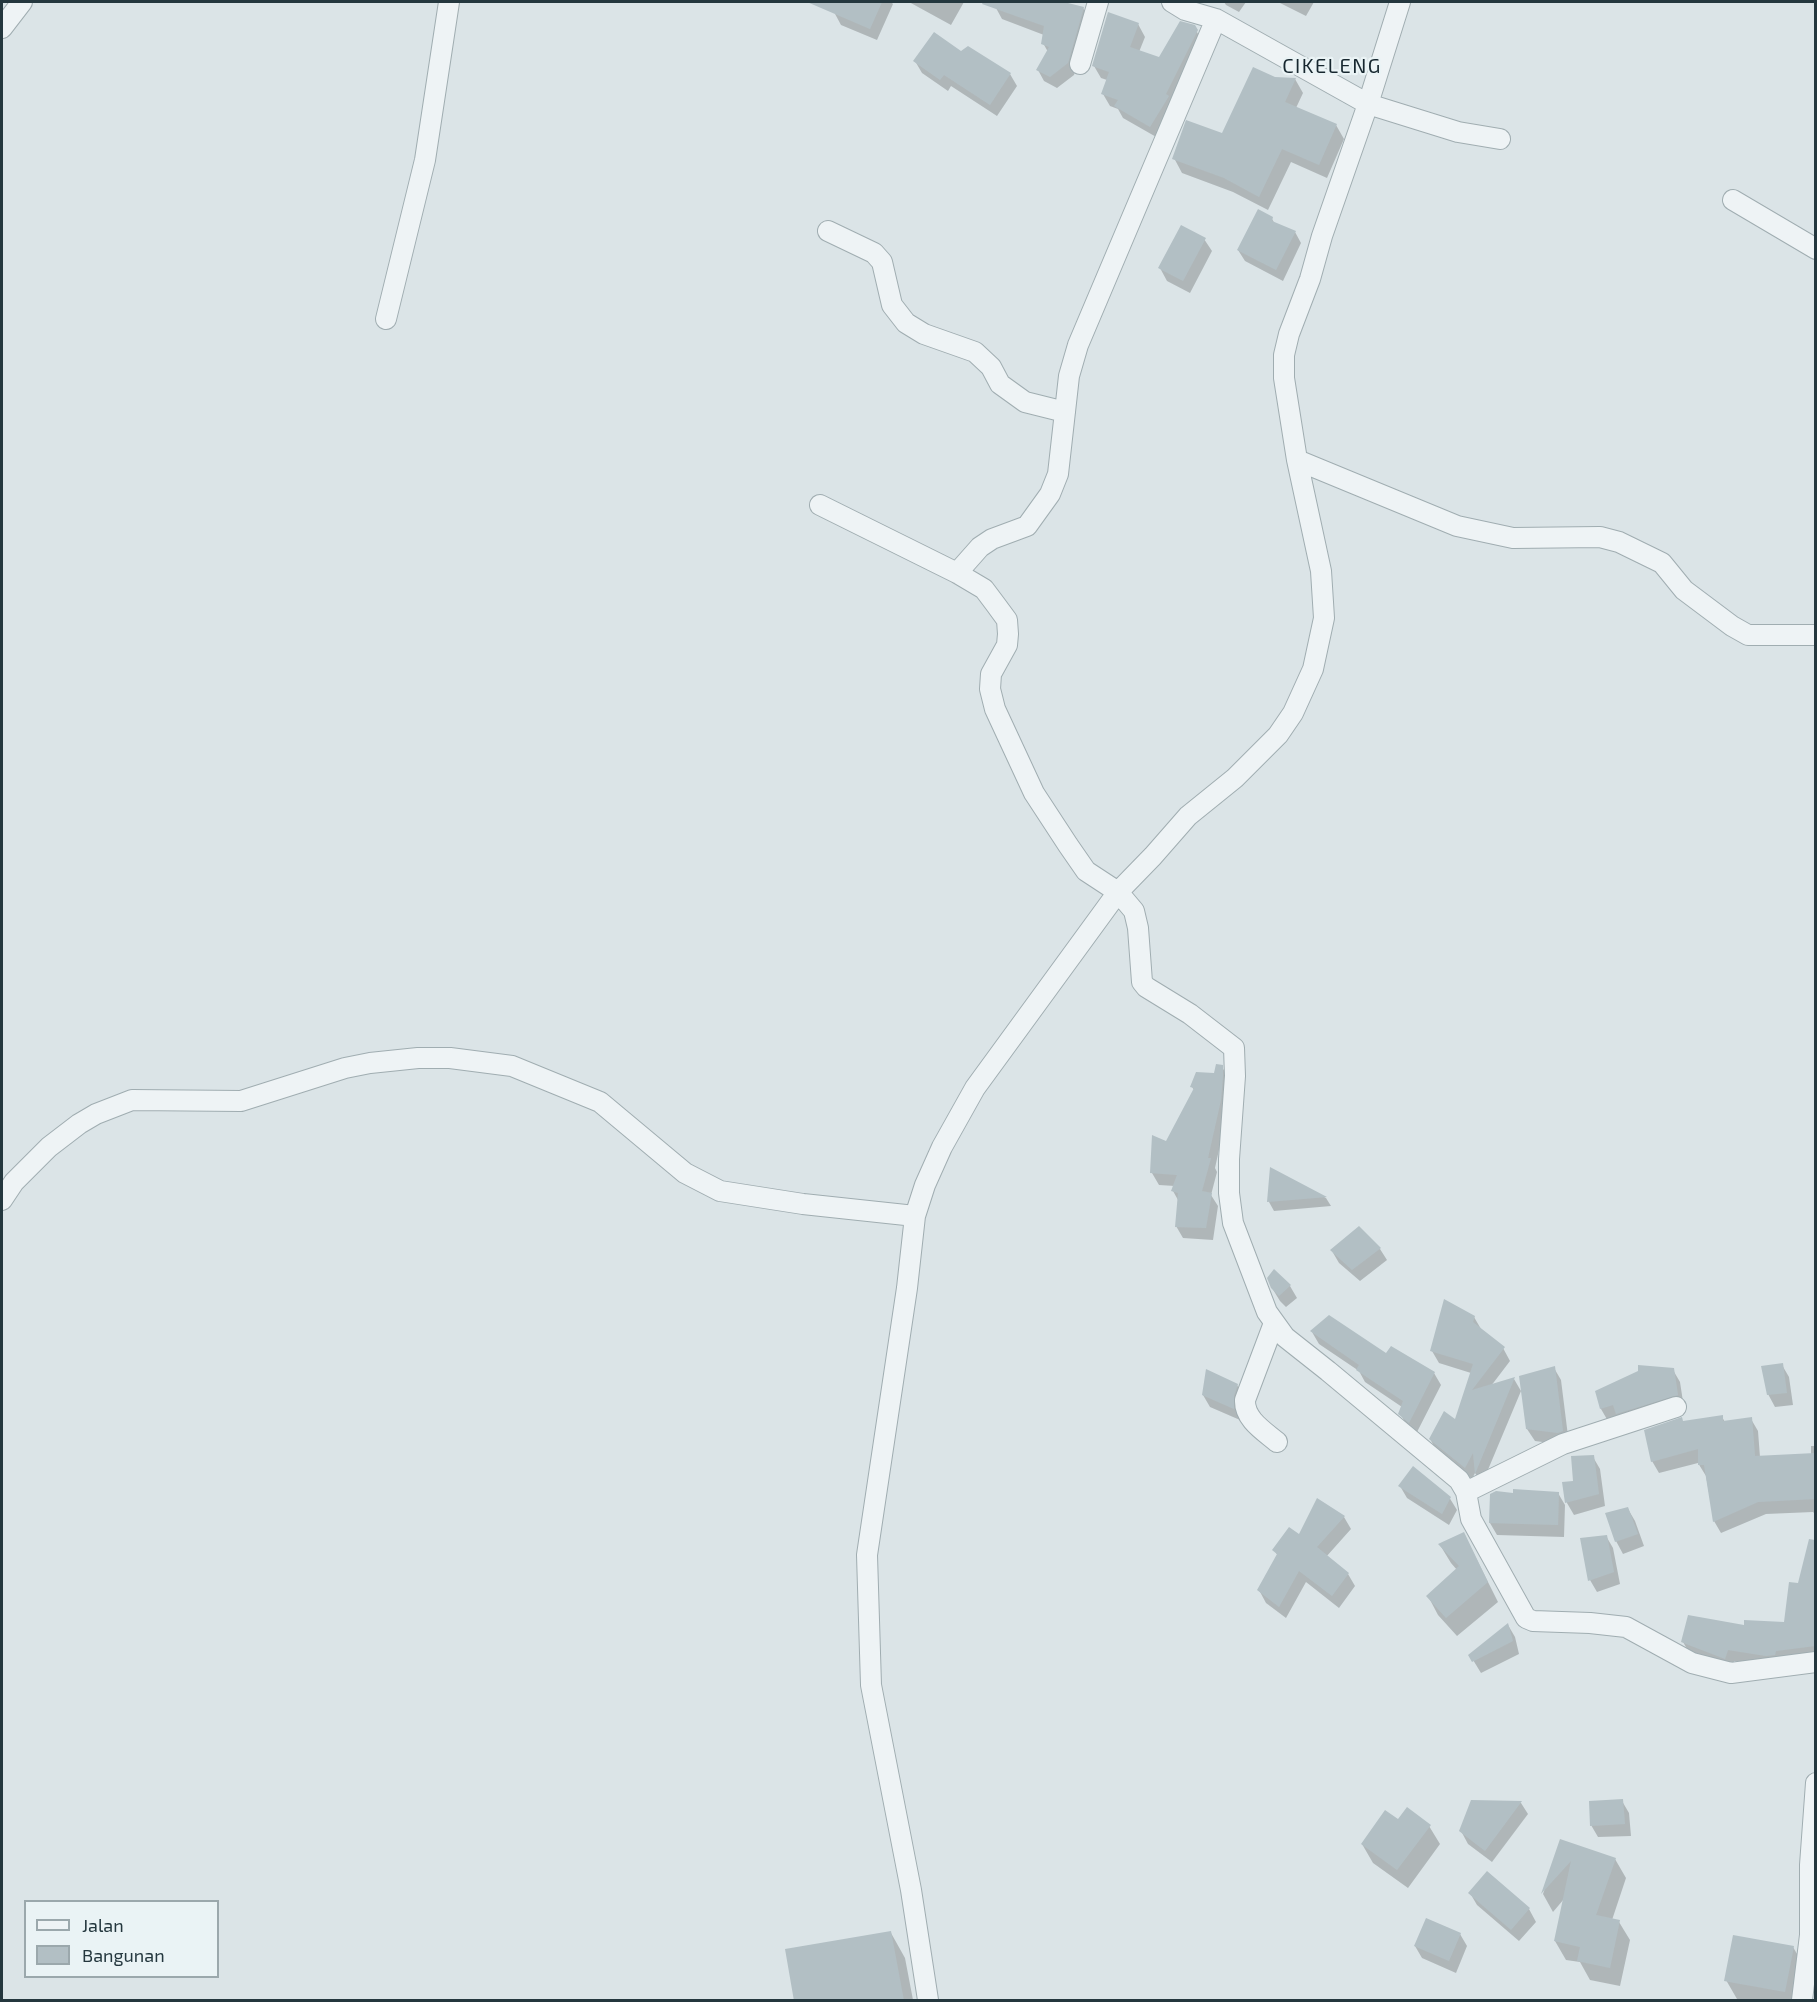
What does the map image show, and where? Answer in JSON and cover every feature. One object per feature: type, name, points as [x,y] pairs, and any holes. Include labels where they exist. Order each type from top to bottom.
[{"type":"street","points":[[2,28],[22,2]]},
{"type":"street","points":[[386,319],[425,160],[449,2]]},
{"type":"street","points":[[1080,64],[1098,2]]},
{"type":"street","points":[[928,2001],[911,1890],[871,1685],[867,1555],[907,1288],[915,1216],[925,1185],[942,1147],[975,1088],[1118,892],[1154,856],[1188,816],[1235,778],[1278,735],[1293,713],[1313,669],[1324,618],[1321,571],[1297,460],[1284,378],[1286,346],[1400,2]]},
{"type":"street","points":[[1183,4],[1216,19],[1368,104],[1458,132],[1500,140]]},
{"type":"street","points":[[957,573],[980,547],[992,539],[1027,526],[1050,494],[1058,474],[1069,376],[1078,345],[1216,19]]},
{"type":"street","points":[[1733,200],[1815,249]]},
{"type":"street","points":[[828,231],[874,253],[882,262],[892,305],[906,323],[924,334],[975,352],[991,366],[1000,384],[1025,402],[1065,412]]},
{"type":"street","points":[[1297,460],[1457,526],[1513,538],[1600,537],[1619,542],[1662,563],[1684,590],[1732,626],[1748,635],[1815,635]]},
{"type":"street","points":[[820,505],[957,573],[984,589],[1007,620],[1007,645],[991,674],[990,689],[995,709],[1034,793],[1086,871],[1118,892],[1134,911],[1138,928],[1142,982],[1146,987],[1190,1014],[1234,1048],[1235,1076],[1229,1193],[1233,1223],[1267,1312],[1285,1337],[1458,1480],[1466,1492],[1471,1519],[1526,1618],[1533,1621],[1626,1627],[1692,1663],[1731,1673],[1815,1662]]},
{"type":"street","points":[[2,1200],[14,1182],[49,1147],[96,1114],[132,1100],[242,1101],[361,1064],[418,1058],[450,1058],[512,1066],[600,1102],[685,1173],[720,1191],[803,1204],[915,1216]]},
{"type":"street","points":[[1274,1323],[1245,1400],[1245,1408],[1252,1419],[1277,1442]]},
{"type":"street","points":[[1466,1492],[1563,1444],[1676,1407]]},
{"type":"street","points":[[1802,2001],[1810,1935],[1815,1783]]},
{"type":"building","points":[[807,2],[882,2],[870,29]]},
{"type":"building","points":[[983,2],[1064,2],[1084,7],[1068,63],[1050,77],[1036,70],[1049,47],[1041,44],[1044,26],[982,4]]},
{"type":"building","points":[[1108,12],[1139,23],[1130,47],[1159,57],[1180,21],[1195,25],[1198,30],[1166,94],[1169,96],[1150,127],[1114,106],[1118,100],[1101,94],[1109,72],[1092,66]]},
{"type":"building","points":[[934,32],[961,51],[968,46],[1011,73],[990,105],[944,75],[940,80],[913,61]]},
{"type":"building","points":[[1253,67],[1275,77],[1296,78],[1285,102],[1337,124],[1319,165],[1282,149],[1259,197],[1224,178],[1172,159],[1186,120],[1222,133]]},
{"type":"building","points":[[1258,209],[1273,217],[1272,221],[1296,231],[1276,270],[1237,250]]},
{"type":"building","points":[[1181,225],[1206,238],[1183,281],[1158,268]]},
{"type":"building","points":[[1216,1064],[1223,1065],[1223,1076],[1221,1100],[1208,1158],[1211,1158],[1202,1191],[1212,1193],[1206,1228],[1175,1227],[1178,1193],[1171,1191],[1177,1175],[1150,1173],[1152,1135],[1166,1141],[1194,1088],[1190,1087],[1196,1072],[1214,1073]]},
{"type":"building","points":[[1270,1167],[1327,1197],[1267,1202]]},
{"type":"building","points":[[1359,1226],[1381,1248],[1352,1270],[1330,1250]]},
{"type":"building","points":[[1274,1269],[1291,1285],[1279,1296],[1271,1288],[1267,1278]]},
{"type":"building","points":[[1444,1299],[1475,1316],[1473,1322],[1505,1347],[1472,1390],[1515,1377],[1475,1474],[1473,1453],[1465,1468],[1429,1439],[1444,1411],[1455,1419],[1473,1364],[1430,1351]]},
{"type":"building","points":[[1329,1315],[1386,1353],[1391,1346],[1435,1372],[1409,1423],[1398,1414],[1403,1401],[1356,1370],[1359,1365],[1310,1331]]},
{"type":"building","points":[[1783,1363],[1787,1393],[1767,1395],[1761,1366]]},
{"type":"building","points":[[1638,1365],[1674,1368],[1678,1395],[1616,1414],[1613,1405],[1600,1409],[1595,1391],[1638,1371]]},
{"type":"building","points":[[1555,1366],[1563,1431],[1558,1433],[1526,1429],[1519,1376]]},
{"type":"building","points":[[1206,1369],[1238,1384],[1234,1396],[1234,1409],[1202,1395]]},
{"type":"building","points":[[1723,1415],[1723,1421],[1752,1417],[1755,1456],[1815,1453],[1815,1499],[1758,1502],[1713,1522],[1704,1465],[1698,1465],[1698,1449],[1651,1462],[1644,1430],[1682,1417],[1683,1421]]},
{"type":"building","points":[[1594,1455],[1599,1494],[1565,1503],[1562,1482],[1573,1481],[1571,1456]]},
{"type":"building","points":[[1413,1466],[1451,1497],[1442,1514],[1398,1486]]},
{"type":"building","points":[[1513,1489],[1559,1492],[1558,1525],[1489,1523],[1490,1494],[1496,1491],[1513,1493]]},
{"type":"building","points":[[1317,1498],[1345,1516],[1317,1547],[1349,1573],[1332,1596],[1299,1571],[1279,1607],[1257,1590],[1277,1554],[1272,1550],[1289,1527],[1299,1534]]},
{"type":"building","points":[[1628,1507],[1638,1534],[1615,1542],[1605,1513]]},
{"type":"building","points":[[1464,1532],[1488,1582],[1446,1618],[1426,1596],[1459,1566],[1438,1544]]},
{"type":"building","points":[[1607,1535],[1614,1572],[1588,1581],[1580,1538]]},
{"type":"building","points":[[1809,1539],[1815,1540],[1815,1646],[1776,1651],[1775,1655],[1766,1656],[1728,1650],[1725,1659],[1681,1642],[1688,1615],[1744,1625],[1744,1620],[1784,1622],[1789,1582],[1798,1583]]},
{"type":"building","points":[[1508,1623],[1513,1641],[1472,1662],[1468,1655]]},
{"type":"building","points":[[1623,1799],[1625,1824],[1590,1826],[1589,1801]]},
{"type":"building","points":[[1471,1800],[1522,1801],[1485,1851],[1459,1831]]},
{"type":"building","points":[[1407,1807],[1431,1825],[1397,1870],[1361,1844],[1385,1810],[1398,1819]]},
{"type":"building","points":[[1560,1839],[1616,1858],[1596,1915],[1620,1920],[1610,1968],[1577,1961],[1580,1947],[1554,1941],[1571,1861],[1541,1894]]},
{"type":"building","points":[[1487,1871],[1530,1908],[1511,1930],[1468,1893]]},
{"type":"building","points":[[1426,1918],[1461,1933],[1449,1961],[1414,1946]]},
{"type":"building","points":[[891,1931],[904,2001],[794,2001],[785,1949]]},
{"type":"building","points":[[1733,1935],[1794,1946],[1785,1992],[1724,1981]]},
{"type":"district","name":"CIKELENG","points":[[1332,66]]}]
